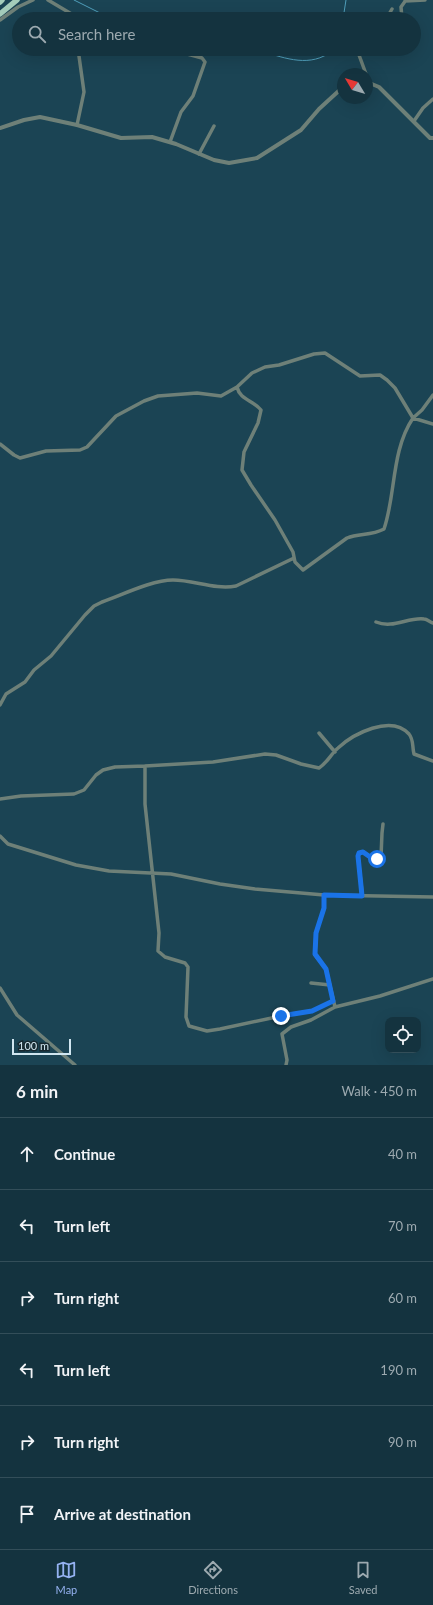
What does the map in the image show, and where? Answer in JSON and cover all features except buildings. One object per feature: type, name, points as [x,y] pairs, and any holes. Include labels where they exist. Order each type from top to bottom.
[{"type":"highway","points":[[0,14],[17,0]]},
{"type":"street","points":[[0,20],[18,7],[33,0]]},
{"type":"street","points":[[48,0],[68,12]]},
{"type":"street","points":[[401,12],[401,7],[405,0],[425,0]]},
{"type":"street","points":[[77,125],[84,92],[79,56]]},
{"type":"street","points":[[170,142],[181,112],[193,96],[205,62],[202,58],[195,56]]},
{"type":"street","points":[[358,56],[363,68]]},
{"type":"street","points":[[373,84],[379,87],[430,138],[433,138]]},
{"type":"street","points":[[0,128],[24,120],[40,117],[77,125],[121,138],[152,137],[170,142],[214,160],[229,163],[257,158],[301,130],[319,109],[337,92]]},
{"type":"street","points":[[414,121],[423,108],[433,99]]},
{"type":"street","points":[[199,154],[214,126]]},
{"type":"street","points":[[0,444],[20,458],[46,450],[80,450],[87,447],[116,416],[144,401],[158,396],[197,393],[221,396],[237,387],[252,373],[265,367],[279,365],[314,354],[325,353],[360,376],[380,375],[395,388],[413,418],[433,424]]},
{"type":"street","points":[[237,387],[238,393],[242,397],[257,405],[260,410],[258,424],[244,452],[242,470],[251,486],[275,520],[293,552],[295,562],[303,570],[347,538],[352,536],[369,535],[384,529],[389,516],[394,474],[408,425],[433,395]]},
{"type":"street","points":[[0,705],[6,694],[25,682],[34,670],[51,656],[85,615],[94,606],[102,602],[163,581],[174,580],[227,588],[236,586],[294,558]]},
{"type":"street","points":[[376,622],[380,624],[395,624],[424,619],[433,623]]},
{"type":"street","points":[[0,799],[22,796],[74,794],[84,790],[96,775],[103,770],[115,767],[213,762],[265,754],[276,755],[301,764],[319,768],[350,739],[368,729],[382,726],[402,728],[409,734],[413,742],[414,754],[433,761]]},
{"type":"street","points":[[319,733],[335,752]]},
{"type":"street","points":[[145,766],[145,804],[159,933],[158,951],[165,957],[185,962],[188,967],[186,1017],[189,1026],[208,1032],[281,1016],[312,1011],[333,1001]]},
{"type":"street","points":[[362,896],[358,856],[359,853],[363,852],[373,859],[381,857],[383,824]]},
{"type":"street","points":[[0,836],[8,844],[76,865],[109,871],[171,874],[220,884],[255,889],[324,895],[433,897]]},
{"type":"street","points":[[324,895],[324,908],[316,933],[315,954],[326,969],[335,1007]]},
{"type":"street","points":[[286,1065],[287,1060],[282,1034],[291,1027],[311,1020],[335,1007],[380,996],[433,979]]},
{"type":"street","points":[[311,983],[330,985]]},
{"type":"street","points":[[0,988],[17,1015],[74,1065]]},
{"type":"waterway","points":[[74,0],[98,12]]},
{"type":"waterway","points":[[344,12],[346,0]]},
{"type":"waterway","points":[[277,56],[298,60],[316,59],[324,56]]},
{"type":"route","points":[[281,1016],[312,1011],[333,1001],[326,969],[315,954],[316,933],[324,908],[324,895],[362,896],[358,863],[359,853],[363,852],[373,859],[377,859]]}]
